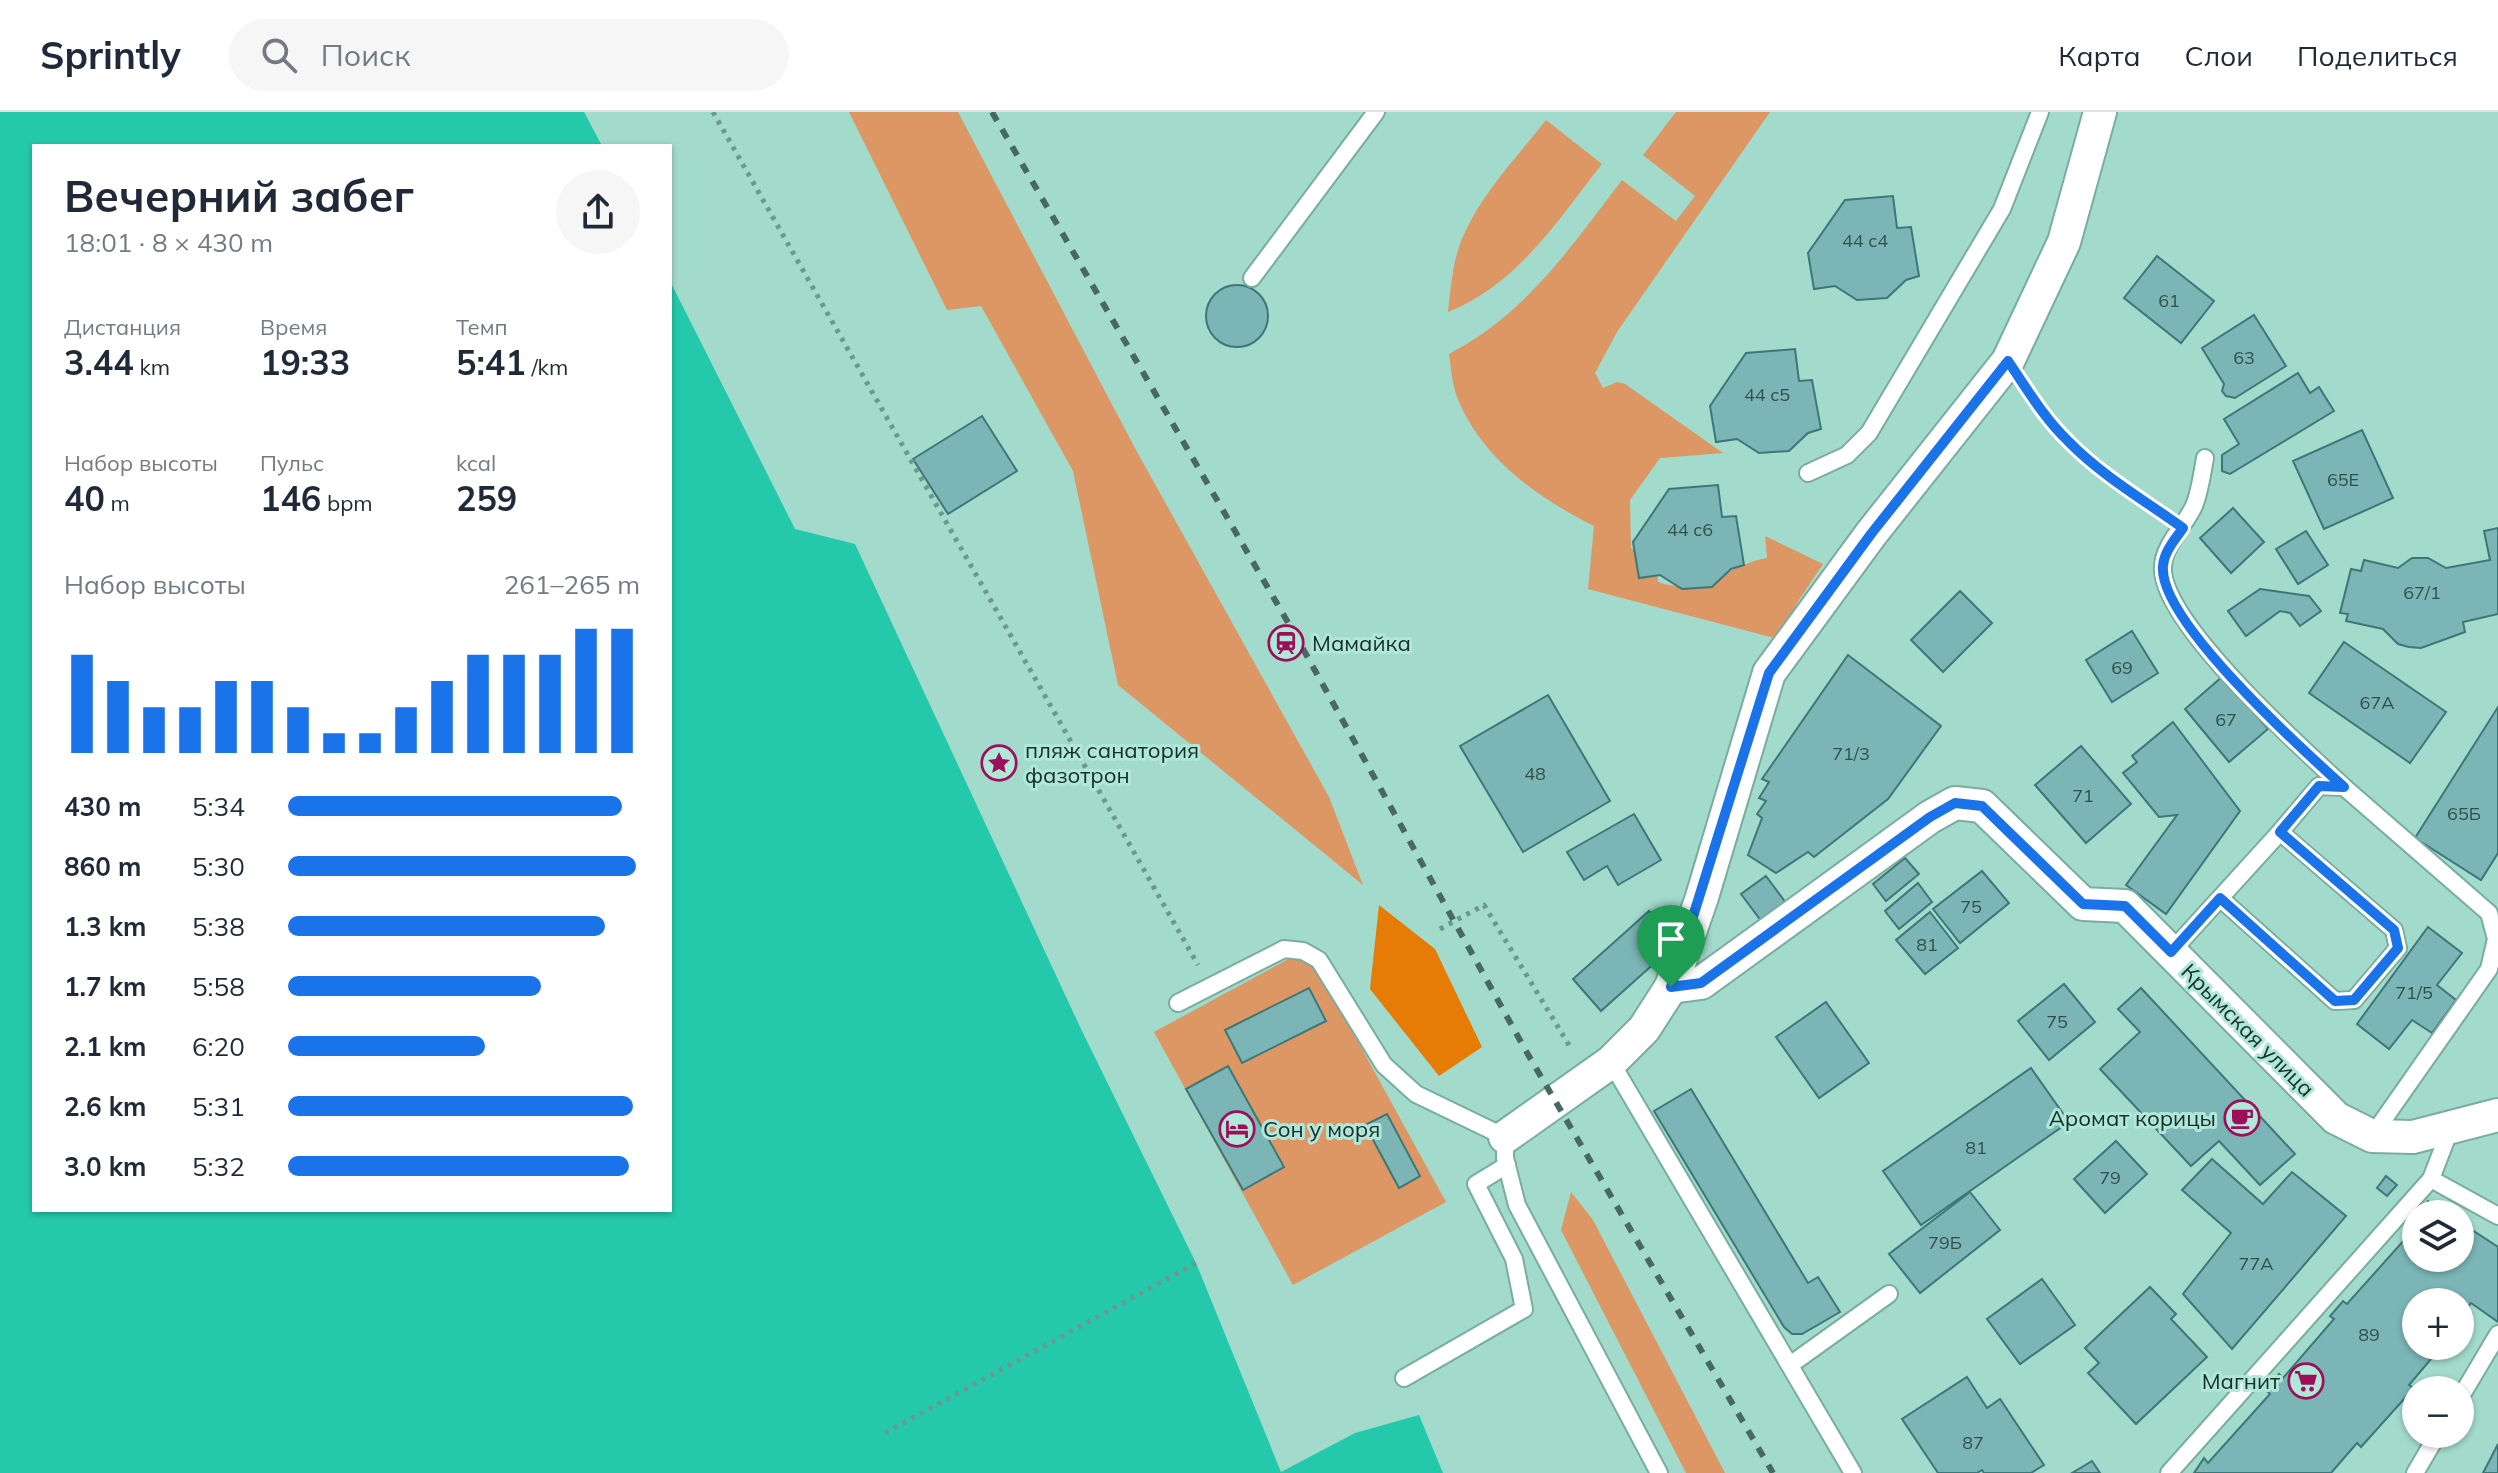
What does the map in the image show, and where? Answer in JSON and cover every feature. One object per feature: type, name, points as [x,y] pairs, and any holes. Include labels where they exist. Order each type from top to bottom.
[{"type":"street","points":[[1506,1151],[1611,1062],[1644,1029],[1671,987],[1769,673],[1871,534],[2008,361],[2064,242],[2100,112]]},
{"type":"street","name":"Крымская улица","points":[[1671,987],[1701,983],[1930,817],[1955,803],[1982,806],[2083,904],[2125,906],[2336,1118],[2372,1136],[2413,1137],[2498,1115]]},
{"type":"lane","points":[[1252,278],[1376,112]]},
{"type":"lane","points":[[1808,473],[1847,455],[1869,433],[2002,209],[2040,112]]},
{"type":"lane","points":[[2205,458],[2195,504],[2167,552],[2162,567],[2167,584],[2190,627],[2227,674],[2344,787],[2489,913],[2496,939],[2489,969],[2372,1136]]},
{"type":"lane","points":[[2171,952],[2319,786],[2344,787]]},
{"type":"lane","points":[[2220,898],[2335,1001],[2354,1000],[2398,948],[2394,930],[2280,832]]},
{"type":"lane","points":[[1178,1003],[1284,949],[1303,951],[1319,960],[1384,1065],[1416,1094],[1506,1151],[1517,1205],[1659,1473]]},
{"type":"lane","points":[[1611,1062],[1853,1473]]},
{"type":"lane","points":[[2169,1473],[2431,1179],[2451,1127]]},
{"type":"lane","points":[[1404,1378],[1524,1309],[1514,1259],[1476,1184],[1506,1151]]},
{"type":"lane","points":[[2431,1179],[2498,1216]]},
{"type":"lane","points":[[1790,1365],[1889,1294]]},
{"type":"lane","points":[[2473,1376],[2498,1334]]},
{"type":"lane","points":[[2415,1473],[2430,1448]]},
{"type":"path","points":[[713,112],[1210,987]]},
{"type":"path","points":[[2008,361],[2048,420],[2068,442],[2092,464],[2183,528]]},
{"type":"path","points":[[1440,929],[1484,905],[1571,1049]]},
{"type":"path","points":[[885,1433],[1196,1263]]},
{"type":"shaded area","points":[[0,112],[584,112],[601,144],[32,144],[32,1212],[672,1212],[672,285],[795,529],[855,544],[1081,1029],[1196,1263],[1281,1472],[1355,1433],[1419,1415],[1443,1473],[0,1473]]},
{"type":"shaded area","points":[[849,112],[958,112],[1136,450],[1329,797],[1363,885],[1118,685],[1073,471],[981,306],[947,310]]},
{"type":"shaded area","points":[[1676,112],[1770,112],[1617,332],[1595,373],[1603,388],[1617,382],[1625,384],[1723,453],[1660,458],[1630,500],[1631,548],[1657,571],[1658,582],[1674,586],[1703,583],[1767,558],[1765,536],[1823,564],[1797,603],[1782,640],[1588,589],[1594,526],[1532,489],[1496,457],[1467,419],[1453,381],[1449,354],[1502,319],[1524,299],[1565,254],[1622,180],[1676,221],[1695,196],[1643,155]]},
{"type":"shaded area","points":[[1546,120],[1602,164],[1516,268],[1473,300],[1448,312],[1455,261],[1465,232],[1492,188]]},
{"type":"shaded area","points":[[1379,905],[1435,949],[1482,1047],[1439,1076],[1370,989]]},
{"type":"shaded area","points":[[1307,949],[1446,1202],[1293,1285],[1154,1032]]},
{"type":"shaded area","points":[[1571,1192],[1593,1220],[1725,1473],[1686,1473],[1561,1230]]},
{"type":"building","points":[[1893,196],[1897,228],[1911,227],[1919,276],[1906,280],[1887,298],[1857,300],[1835,286],[1814,289],[1808,253],[1845,200]]},
{"type":"building","points":[[2157,256],[2214,301],[2181,343],[2124,298]]},
{"type":"building","points":[[1231,285],[1243,285],[1259,294],[1266,304],[1266,328],[1259,338],[1243,347],[1231,347],[1211,333],[1206,322],[1206,310],[1220,290]]},
{"type":"building","points":[[2254,315],[2286,366],[2235,398],[2226,396],[2222,391],[2224,384],[2202,348]]},
{"type":"building","points":[[1795,349],[1799,381],[1812,380],[1821,429],[1808,433],[1789,451],[1759,453],[1737,439],[1716,442],[1710,406],[1746,353]]},
{"type":"building","points":[[2298,373],[2310,393],[2319,387],[2334,411],[2230,474],[2222,471],[2222,455],[2239,444],[2224,419]]},
{"type":"building","points":[[982,416],[1017,471],[948,514],[913,459]]},
{"type":"building","points":[[2362,430],[2393,498],[2324,529],[2293,461]]},
{"type":"building","points":[[1718,485],[1722,517],[1736,516],[1744,565],[1731,569],[1712,587],[1682,589],[1660,575],[1639,578],[1633,542],[1669,489]]},
{"type":"building","points":[[2233,508],[2264,542],[2231,573],[2200,538]]},
{"type":"building","points":[[2498,528],[2498,614],[2463,622],[2465,632],[2421,648],[2409,647],[2398,644],[2383,629],[2346,621],[2348,614],[2340,613],[2351,569],[2361,571],[2364,560],[2398,568],[2412,558],[2428,558],[2446,568],[2490,560],[2484,531]]},
{"type":"building","points":[[2306,531],[2328,565],[2298,584],[2276,549]]},
{"type":"building","points":[[2260,589],[2309,596],[2321,611],[2300,626],[2290,613],[2280,611],[2246,636],[2228,611]]},
{"type":"building","points":[[1960,591],[1992,623],[1943,672],[1911,640]]},
{"type":"building","points":[[2132,631],[2158,673],[2112,702],[2086,660]]},
{"type":"building","points":[[2344,642],[2446,712],[2410,763],[2309,693]]},
{"type":"building","points":[[1848,655],[1941,726],[1888,799],[1814,857],[1808,852],[1776,873],[1748,855],[1762,818],[1757,814],[1766,801],[1759,798],[1769,782],[1762,779]]},
{"type":"building","points":[[2223,676],[2268,729],[2229,762],[2185,709]]},
{"type":"building","points":[[1548,695],[1610,801],[1523,852],[1460,746]]},
{"type":"building","points":[[2498,707],[2498,853],[2481,880],[2415,838]]},
{"type":"building","points":[[2173,722],[2240,811],[2166,914],[2126,885],[2177,815],[2159,817],[2123,773],[2137,762],[2132,756]]},
{"type":"building","points":[[2081,746],[2131,804],[2086,843],[2035,785]]},
{"type":"building","points":[[1634,814],[1661,860],[1618,885],[1607,866],[1584,880],[1567,852]]},
{"type":"building","points":[[1905,858],[1919,874],[1886,901],[1873,884]]},
{"type":"building","points":[[1982,871],[2009,903],[1960,943],[1933,909]]},
{"type":"building","points":[[1766,876],[1789,907],[1765,926],[1741,894]]},
{"type":"building","points":[[1918,883],[1932,902],[1899,929],[1885,911]]},
{"type":"building","points":[[1649,911],[1677,943],[1601,1011],[1573,979]]},
{"type":"building","points":[[1930,912],[1958,948],[1925,974],[1896,940]]},
{"type":"building","points":[[2428,927],[2462,953],[2437,985],[2456,1000],[2432,1033],[2412,1020],[2389,1049],[2357,1024]]},
{"type":"building","points":[[2064,984],[2095,1022],[2049,1060],[2018,1021]]},
{"type":"building","points":[[1309,988],[1326,1021],[1242,1063],[1225,1030]]},
{"type":"building","points":[[2141,988],[2295,1154],[2260,1185],[2219,1141],[2191,1166],[2100,1069],[2140,1032],[2118,1009]]},
{"type":"building","points":[[1826,1002],[1869,1063],[1819,1098],[1776,1037]]},
{"type":"building","points":[[1228,1066],[1284,1167],[1243,1190],[1186,1089]]},
{"type":"building","points":[[2031,1068],[2069,1122],[1921,1225],[1883,1171]]},
{"type":"building","points":[[1691,1089],[1808,1283],[1818,1277],[1840,1312],[1802,1334],[1792,1334],[1784,1327],[1654,1111]]},
{"type":"building","points":[[1387,1114],[1420,1176],[1399,1188],[1365,1125]]},
{"type":"building","points":[[2116,1141],[2147,1174],[2105,1213],[2074,1179]]},
{"type":"building","points":[[2212,1159],[2263,1204],[2292,1172],[2346,1216],[2232,1349],[2183,1294],[2231,1233],[2182,1190]]},
{"type":"building","points":[[2386,1176],[2397,1185],[2387,1196],[2377,1188]]},
{"type":"building","points":[[1970,1192],[2000,1230],[1920,1293],[1889,1254]]},
{"type":"building","points":[[2474,1231],[2498,1247],[2498,1322],[2474,1305],[2474,1288],[2402,1288],[2402,1360],[2430,1360],[2417,1376],[2402,1376],[2402,1401],[2361,1447],[2357,1443],[2331,1473],[2194,1473],[2204,1458],[2208,1463],[2270,1394],[2266,1390],[2279,1374],[2283,1378],[2334,1319],[2330,1316],[2343,1301],[2347,1304],[2402,1242],[2402,1272],[2474,1272]]},
{"type":"building","points":[[2042,1279],[2075,1325],[2020,1364],[1987,1319]]},
{"type":"building","points":[[2150,1287],[2176,1314],[2171,1319],[2207,1357],[2136,1424],[2088,1373],[2099,1363],[2085,1348]]},
{"type":"building","points":[[1967,1377],[1987,1408],[2000,1399],[2044,1465],[2031,1473],[1984,1473],[1982,1470],[1977,1473],[1938,1473],[1902,1419]]},
{"type":"building","points":[[2498,1444],[2498,1473],[2483,1473]]},
{"type":"building","points":[[2092,1461],[2100,1473],[2072,1473]]},
{"type":"railway","points":[[992,112],[1297,638],[1526,1051],[1773,1473]]},
{"type":"place","name":"Мамайка","points":[[1286,643]]},
{"type":"place","name":"пляж санатория фазотрон","points":[[999,763]]},
{"type":"place","name":"Аромат корицы","points":[[2242,1118]]},
{"type":"place","name":"Сон у моря","points":[[1237,1129]]},
{"type":"place","name":"Магнит","points":[[2306,1381]]},
{"type":"route","points":[[2008,361],[2048,420],[2068,442],[2092,464],[2183,528],[2167,552],[2162,567],[2167,584],[2190,627],[2227,674],[2344,787],[2319,786],[2280,832],[2394,930],[2398,948],[2354,1000],[2335,1001],[2220,898],[2171,952],[2125,906],[2083,904],[1982,806],[1955,803],[1930,817],[1701,983],[1671,987],[1702,897],[1769,673],[1871,534],[2008,361]]}]
